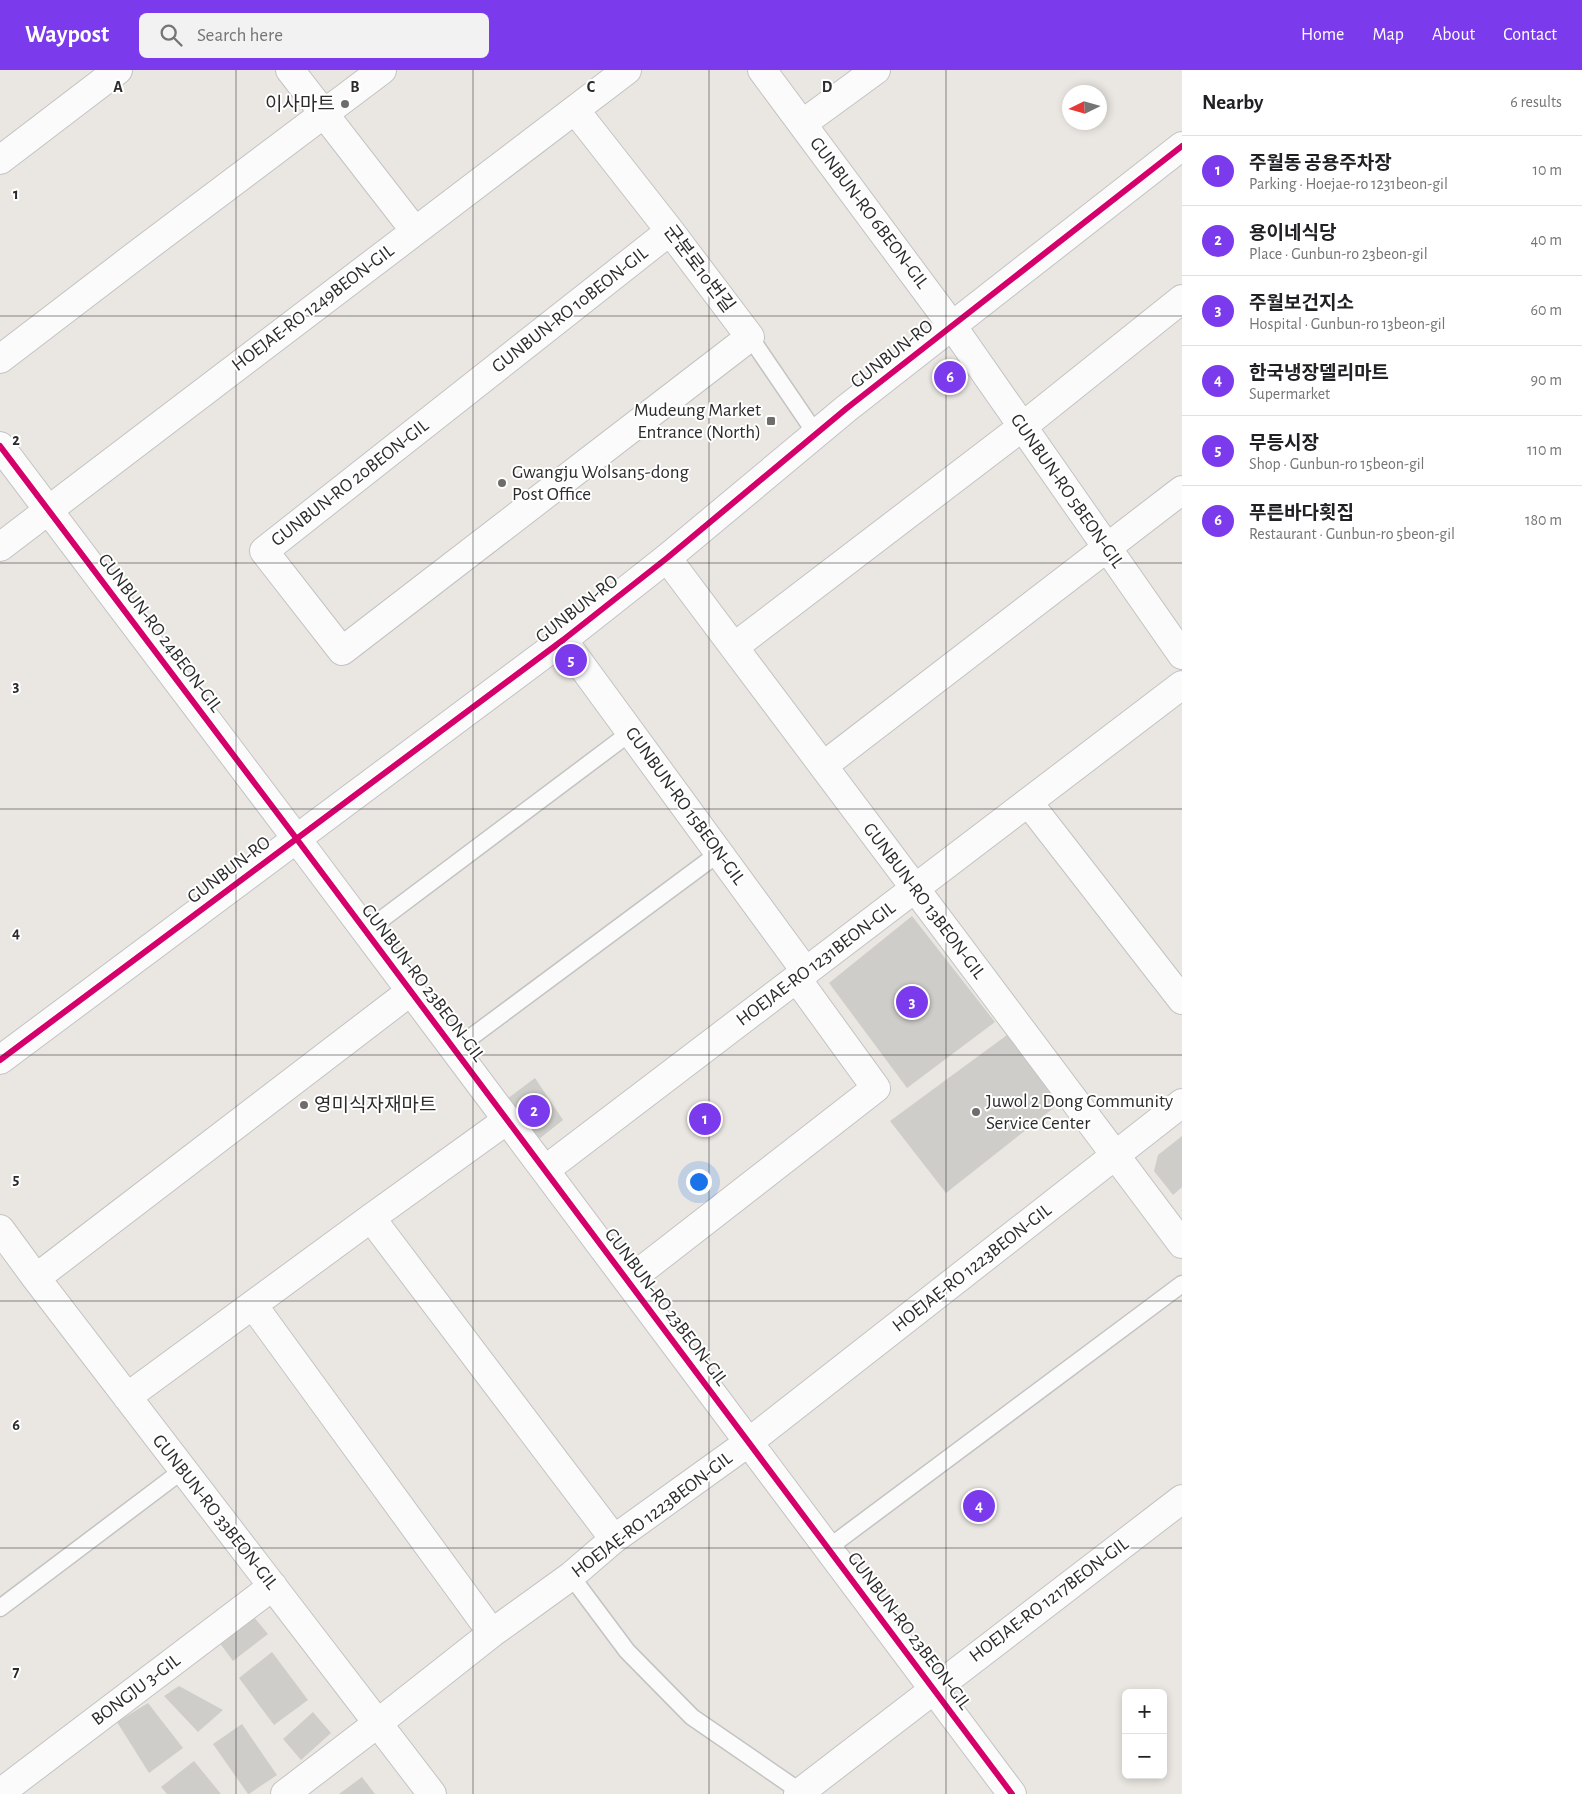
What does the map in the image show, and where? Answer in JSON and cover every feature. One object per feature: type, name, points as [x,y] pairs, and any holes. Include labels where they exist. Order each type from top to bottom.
[{"type":"street","points":[[0,160],[118,70]]},
{"type":"street","points":[[290,70],[415,231]]},
{"type":"street","points":[[0,359],[131,258],[382,70]]},
{"type":"street","name":"HOEJAE-RO 1249BEON-GIL","points":[[0,547],[627,70]]},
{"type":"street","name":"GUNBUN-RO 6BEON-GIL","points":[[762,70],[953,326]]},
{"type":"street","name":"GUNBUN-RO 6BEON-GIL","points":[[802,124],[876,70]]},
{"type":"street","name":"군분로10번길","points":[[575,110],[750,337]]},
{"type":"street","name":"GUNBUN-RO","points":[[0,1060],[564,640],[667,558],[846,408],[1182,146]]},
{"type":"street","name":"GUNBUN-RO 10BEON-GIL","points":[[470,388],[670,231]]},
{"type":"street","points":[[734,647],[1022,427],[1182,299]]},
{"type":"street","name":"GUNBUN-RO 5BEON-GIL","points":[[953,326],[1182,655]]},
{"type":"street","name":"GUNBUN-RO 20BEON-GIL","points":[[470,388],[264,551],[342,651],[750,337]]},
{"type":"street","name":"GUNBUN-RO 24BEON-GIL","points":[[0,446],[296,838]]},
{"type":"street","points":[[823,766],[1182,490]]},
{"type":"street","name":"GUNBUN-RO 13BEON-GIL","points":[[667,558],[1182,1244]]},
{"type":"street","name":"GUNBUN-RO 15BEON-GIL","points":[[564,640],[719,853],[876,1088],[628,1281]]},
{"type":"street","name":"HOEJAE-RO 1231BEON-GIL","points":[[545,1170],[1182,685]]},
{"type":"street","points":[[1028,802],[1182,1000]]},
{"type":"street","name":"GUNBUN-RO 23BEON-GIL","points":[[296,838],[1012,1794]]},
{"type":"street","points":[[36,1278],[411,992]]},
{"type":"street","name":"HOEJAE-RO 1223BEON-GIL","points":[[285,1794],[492,1633],[571,1576],[614,1539],[748,1442],[1182,1104]]},
{"type":"street","points":[[127,1397],[507,1120]]},
{"type":"street","points":[[371,1218],[614,1539]]},
{"type":"street","name":"GUNBUN-RO 33BEON-GIL","points":[[0,1228],[36,1278],[432,1794]]},
{"type":"street","points":[[253,1305],[492,1633]]},
{"type":"street","name":"HOEJAE-RO 1217BEON-GIL","points":[[804,1793],[934,1689],[1182,1499]]},
{"type":"street","name":"BONGJU 3-GIL","points":[[0,1793],[273,1586]]},
{"type":"lane","name":"군분로10번길","points":[[750,337],[816,434]]},
{"type":"lane","points":[[366,931],[631,732]]},
{"type":"lane","points":[[455,1050],[719,853]]},
{"type":"lane","points":[[828,1548],[1182,1284]]},
{"type":"lane","points":[[0,1608],[183,1470]]},
{"type":"lane","points":[[571,1576],[627,1651],[692,1717],[804,1793]]},
{"type":"building","points":[[912,916],[995,1022],[907,1088],[829,983]]},
{"type":"building","name":"Juwol 2 Dong Community Service Center","points":[[1007,1035],[1060,1103],[946,1193],[890,1121]]},
{"type":"building","points":[[535,1078],[563,1120],[534,1143],[503,1102]]},
{"type":"building","points":[[1182,1136],[1182,1187],[1173,1195],[1154,1171],[1158,1155]]},
{"type":"building","points":[[253,1616],[268,1634],[233,1661],[219,1642]]},
{"type":"building","points":[[272,1652],[308,1700],[274,1725],[239,1678]]},
{"type":"building","points":[[179,1686],[223,1710],[198,1732],[164,1696]]},
{"type":"building","points":[[148,1703],[183,1748],[149,1773],[117,1722]]},
{"type":"building","points":[[313,1712],[331,1733],[301,1760],[283,1739]]},
{"type":"building","points":[[242,1724],[277,1775],[249,1794],[213,1744]]},
{"type":"building","points":[[194,1761],[221,1794],[167,1794],[161,1787]]},
{"type":"building","points":[[362,1777],[375,1794],[339,1794]]},
{"type":"cycle path","points":[[0,1060],[563,640],[667,558],[847,408],[1182,146]]},
{"type":"cycle path","points":[[0,446],[1012,1794]]},
{"type":"place","name":"이사마트","points":[[345,104]]},
{"type":"place","name":"푸른바다횟집","points":[[950,377]]},
{"type":"place","name":"Mudeung Market Entrance (North)","points":[[771,421]]},
{"type":"place","name":"Gwangju Wolsan5-dong Post Office","points":[[502,483]]},
{"type":"place","name":"무등시장","points":[[571,660]]},
{"type":"place","name":"주월보건지소","points":[[912,1002]]},
{"type":"place","name":"영미식자재마트","points":[[304,1105]]},
{"type":"place","name":"용이네식당","points":[[534,1111]]},
{"type":"place","name":"Juwol 2 Dong Community Service Center","points":[[976,1112]]},
{"type":"place","name":"주월동 공용주차장","points":[[705,1119]]},
{"type":"place","name":"한국냉장델리마트","points":[[979,1506]]}]
